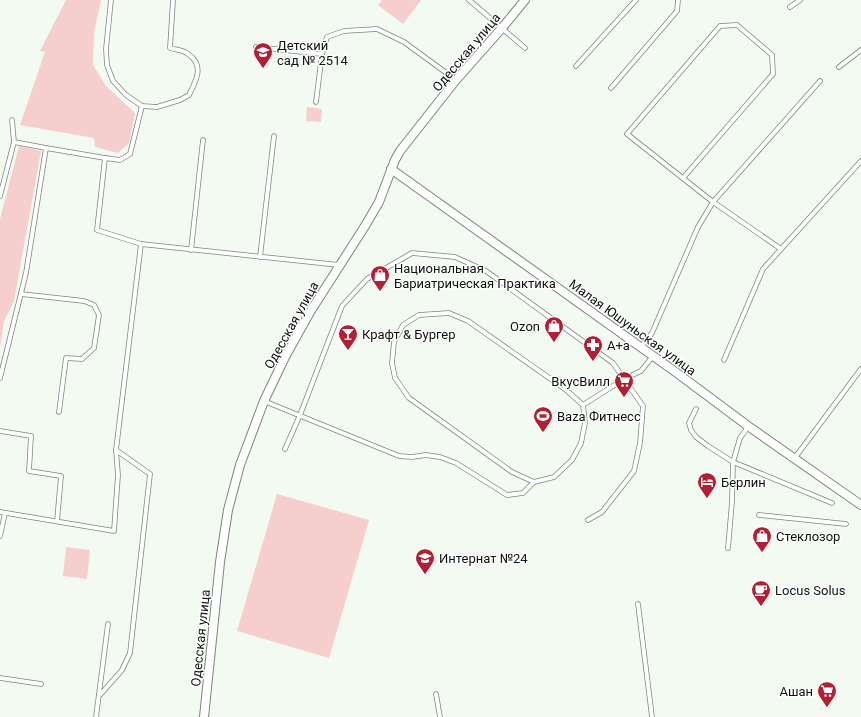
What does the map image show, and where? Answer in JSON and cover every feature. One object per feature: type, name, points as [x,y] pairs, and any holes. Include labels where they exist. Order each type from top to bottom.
[{"type":"street","name":"Одесская улица","points":[[204,717],[220,562],[228,510],[240,465],[264,401],[285,357],[310,312],[379,202],[391,169],[400,151],[456,80],[526,0]]},
{"type":"street","name":"Малая Юшуньская улица","points":[[391,169],[641,347],[794,459],[861,505]]},
{"type":"lane","points":[[111,0],[106,49],[107,65],[113,81],[126,95],[142,106],[158,107],[180,100],[189,95],[198,72],[197,62],[187,53],[170,48],[173,0]]},
{"type":"lane","points":[[470,0],[525,48]]},
{"type":"lane","points":[[576,66],[636,0]]},
{"type":"lane","points":[[611,88],[677,11],[678,0]]},
{"type":"lane","points":[[790,7],[800,0]]},
{"type":"lane","points":[[683,178],[773,74],[772,55],[737,25],[720,26],[627,134],[713,202],[781,249]]},
{"type":"lane","points":[[316,102],[322,54],[327,37],[344,31],[377,29],[404,42],[456,80]]},
{"type":"lane","points":[[256,47],[322,54]]},
{"type":"lane","points":[[839,67],[861,50]]},
{"type":"lane","points":[[641,347],[652,333],[698,227],[713,202],[820,81]]},
{"type":"lane","points":[[14,142],[120,160],[130,154],[142,106]]},
{"type":"lane","points":[[0,196],[14,142],[12,120]]},
{"type":"lane","points":[[260,257],[274,136]]},
{"type":"lane","points":[[191,250],[203,140]]},
{"type":"lane","points":[[0,378],[26,273],[46,148]]},
{"type":"lane","points":[[105,158],[97,230],[140,244],[339,265]]},
{"type":"lane","points":[[724,360],[763,269],[861,161]]},
{"type":"lane","points":[[0,512],[114,531],[118,475],[116,450],[140,244]]},
{"type":"lane","points":[[285,449],[300,415],[342,306],[367,279],[412,253],[455,256],[486,271],[613,363],[643,406],[640,443],[634,471],[602,512],[588,520]]},
{"type":"lane","points":[[21,294],[84,301],[94,305],[98,315],[94,348],[82,359],[66,358],[59,412]]},
{"type":"lane","points":[[264,401],[399,456],[412,457],[426,455],[440,457],[451,461],[507,495],[523,493],[534,482],[554,477],[572,460],[581,443],[585,423],[582,405],[565,389],[468,321],[449,313],[419,315],[403,325],[394,342],[392,363],[395,378],[409,398],[512,472],[534,482]]},
{"type":"lane","points":[[582,405],[624,379],[641,371],[653,356]]},
{"type":"lane","points":[[794,459],[861,369]]},
{"type":"lane","points":[[696,409],[689,423],[691,430],[702,442],[733,462],[832,503]]},
{"type":"lane","points":[[728,548],[732,502],[733,462],[740,438],[748,426]]},
{"type":"lane","points":[[0,431],[31,436],[29,471],[61,476],[57,521]]},
{"type":"lane","points":[[100,695],[122,670],[130,653],[150,474],[116,450]]},
{"type":"lane","points":[[0,536],[5,512]]},
{"type":"lane","points":[[759,515],[846,524]]},
{"type":"lane","points":[[638,604],[652,717]]},
{"type":"lane","points":[[96,717],[108,624]]},
{"type":"lane","points":[[0,678],[41,684]]},
{"type":"lane","points":[[436,694],[440,717]]},
{"type":"shaded area","points":[[66,0],[101,0],[94,33],[93,65],[106,86],[135,113],[129,143],[118,153],[95,147],[94,138],[20,125],[45,52],[40,51]]},
{"type":"shaded area","points":[[382,0],[421,0],[403,24],[378,5]]},
{"type":"shaded area","points":[[307,107],[322,109],[321,122],[306,121]]},
{"type":"shaded area","points":[[19,146],[41,151],[14,301],[4,321],[0,348],[0,219]]},
{"type":"shaded area","points":[[277,494],[369,520],[329,658],[237,631]]},
{"type":"shaded area","points":[[66,547],[90,550],[87,579],[63,576]]},
{"type":"place","name":"Детский сад № 2514","points":[[263,69]]},
{"type":"place","name":"Национальная Бариатрическая Практика","points":[[380,292]]},
{"type":"place","name":"Ozon","points":[[554,343]]},
{"type":"place","name":"Крафт & Бургер","points":[[348,351]]},
{"type":"place","name":"А+а","points":[[593,362]]},
{"type":"place","name":"ВкусВилл","points":[[624,398]]},
{"type":"place","name":"Baza Фитнесс","points":[[543,433]]},
{"type":"place","name":"Берлин","points":[[707,499]]},
{"type":"place","name":"Стеклозор","points":[[762,553]]},
{"type":"place","name":"Интернат №24","points":[[425,575]]},
{"type":"place","name":"Locus Solus","points":[[761,607]]},
{"type":"place","name":"Ашан","points":[[827,708]]}]
